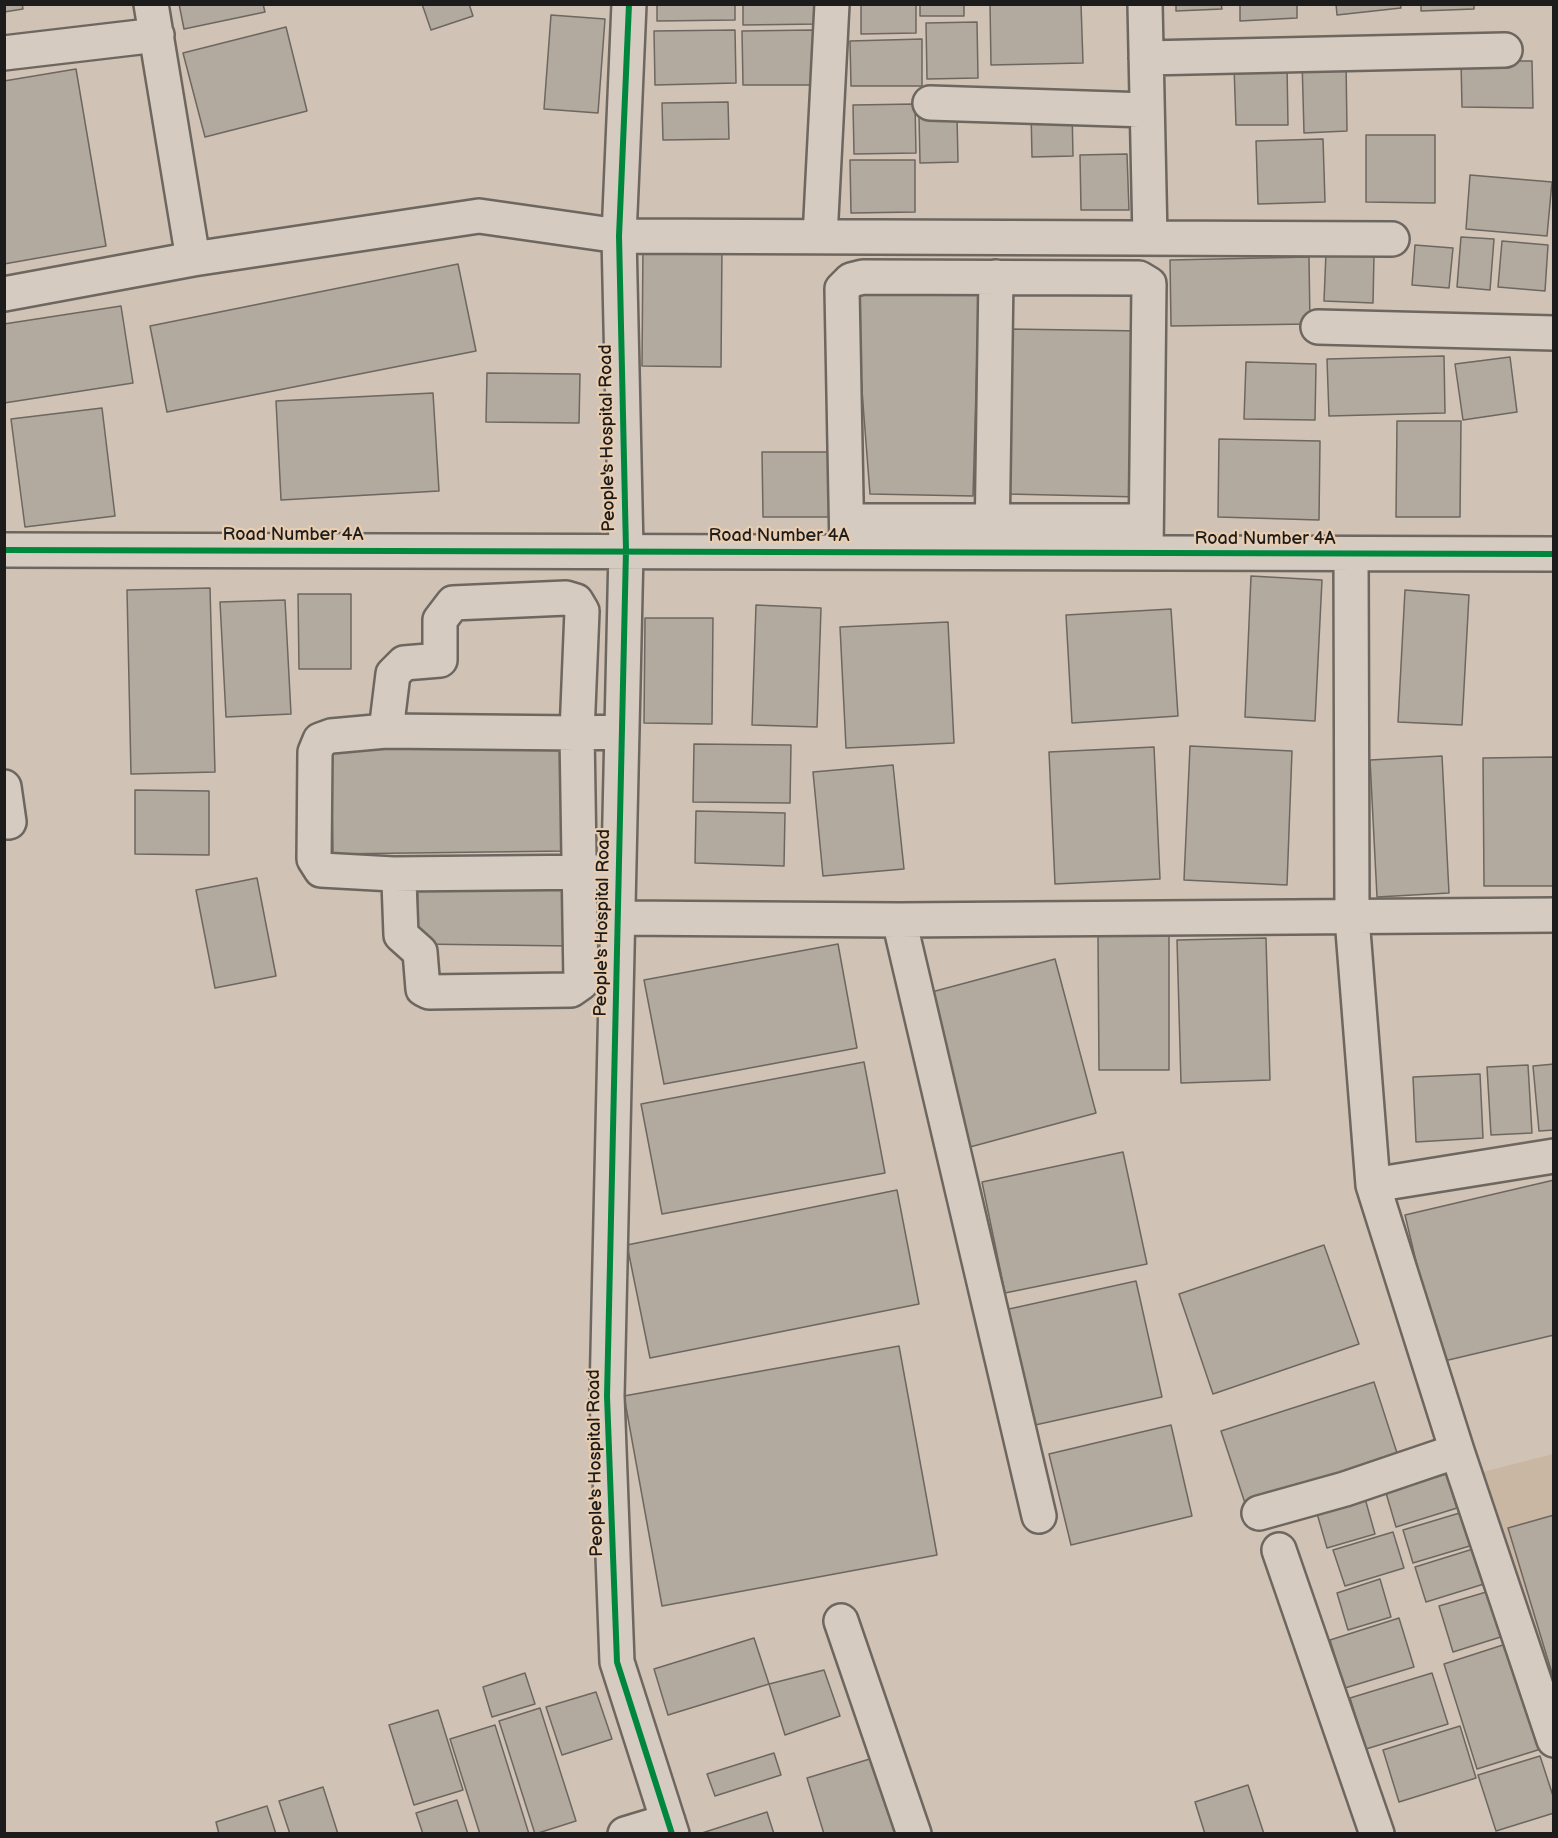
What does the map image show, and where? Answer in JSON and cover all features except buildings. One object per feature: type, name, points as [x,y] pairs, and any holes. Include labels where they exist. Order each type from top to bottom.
[{"type":"street","name":"People's Hospital Road","points":[[629,4],[619,236],[626,550],[608,1396],[617,1662],[670,1827]]},
{"type":"street","points":[[820,237],[832,4]]},
{"type":"street","points":[[1145,4],[1150,238]]},
{"type":"street","points":[[4,53],[154,20],[193,259]]},
{"type":"street","points":[[1146,58],[1505,50]]},
{"type":"street","points":[[930,103],[1147,110]]},
{"type":"street","points":[[4,294],[193,259],[479,216],[619,236],[1392,239]]},
{"type":"street","points":[[847,536],[842,289],[850,280],[863,277],[996,277],[1139,278],[1149,284],[1146,537]]},
{"type":"street","points":[[992,537],[996,277]]},
{"type":"street","points":[[1318,327],[1554,333]]},
{"type":"street","name":"Road Number 4A","points":[[4,550],[626,550],[847,536],[1146,537],[1352,554],[1554,554]]},
{"type":"street","points":[[1352,554],[1352,918],[1373,1185],[1457,1451],[1554,1740]]},
{"type":"street","points":[[386,730],[393,674],[404,663],[440,660],[440,621],[453,603],[566,598],[576,601],[582,611],[577,733],[581,983],[577,988],[560,991],[429,992],[423,989],[420,952],[401,935],[399,882],[393,874]]},
{"type":"street","points":[[619,872],[393,874],[321,870],[314,860],[315,752],[320,740],[331,736],[386,730],[622,732]]},
{"type":"street","points":[[4,787],[9,822]]},
{"type":"street","points":[[618,918],[899,920],[1554,915]]},
{"type":"street","points":[[899,920],[1039,1516]]},
{"type":"street","points":[[1373,1185],[1554,1156]]},
{"type":"street","points":[[1259,1513],[1345,1489],[1457,1451]]},
{"type":"street","points":[[1279,1550],[1377,1833]]},
{"type":"street","points":[[841,1621],[914,1833]]},
{"type":"street","points":[[625,1833],[670,1827]]},
{"type":"shaded area","points":[[1553,1454],[1553,1715],[1475,1474]]},
{"type":"cycle path","points":[[629,4],[619,236],[626,550],[607,1396],[617,1662],[672,1834]]},
{"type":"cycle path","points":[[4,550],[1554,554]]}]
